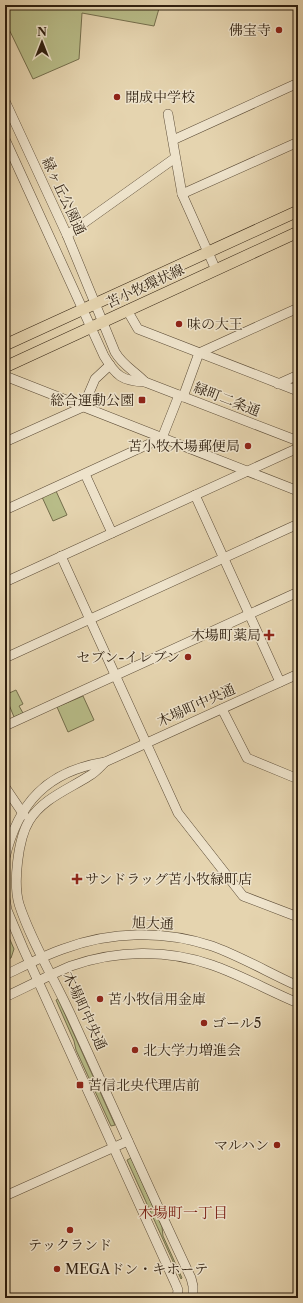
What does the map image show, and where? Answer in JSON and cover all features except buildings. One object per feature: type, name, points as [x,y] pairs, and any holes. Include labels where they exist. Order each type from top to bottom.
[{"type":"main road","name":"苫小牧環状線","points":[[5,345],[298,211]]},
{"type":"main road","name":"苫小牧環状線","points":[[5,367],[298,232]]},
{"type":"street","points":[[173,140],[298,83]]},
{"type":"street","name":"緑ヶ丘公園通","points":[[5,101],[67,235],[96,304]]},
{"type":"street","points":[[168,114],[182,194],[216,270]]},
{"type":"street","points":[[5,139],[83,309]]},
{"type":"street","points":[[182,194],[298,142]]},
{"type":"street","points":[[67,235],[175,158]]},
{"type":"street","name":"緑町二条通","points":[[96,304],[101,322],[119,359],[125,366],[136,371],[145,382]]},
{"type":"street","points":[[5,510],[162,438],[199,353],[298,308]]},
{"type":"street","name":"緑町二条通","points":[[83,309],[110,365],[118,376],[128,381],[145,382],[298,441]]},
{"type":"street","points":[[127,310],[138,329],[298,392]]},
{"type":"street","points":[[5,442],[83,407],[95,379],[110,365]]},
{"type":"street","points":[[278,384],[298,375]]},
{"type":"street","points":[[5,376],[298,491]]},
{"type":"street","points":[[5,582],[298,448]]},
{"type":"street","points":[[85,474],[112,533]]},
{"type":"street","points":[[195,495],[280,682]]},
{"type":"street","points":[[5,658],[298,524]]},
{"type":"street","points":[[61,556],[178,813],[243,896],[298,918]]},
{"type":"street","points":[[5,726],[298,592]]},
{"type":"street","name":"木場町中央通","points":[[5,858],[10,837],[21,812],[40,791],[64,775],[84,766],[105,762],[298,674]]},
{"type":"street","points":[[222,709],[247,758],[298,779]]},
{"type":"street","name":"木場町中央通","points":[[105,762],[90,776],[71,785],[50,800],[29,821],[22,841],[17,866],[16,884],[19,903],[191,1278],[193,1298]]},
{"type":"street","points":[[6,793],[29,821]]},
{"type":"street","name":"木場町中央通","points":[[5,898],[7,910],[176,1285],[177,1298]]},
{"type":"street","name":"旭大通","points":[[5,975],[63,948],[106,937],[143,934],[173,936],[213,946],[298,986]]},
{"type":"street","points":[[5,997],[72,966],[112,956],[142,953],[172,955],[211,965],[298,1003]]},
{"type":"street","points":[[5,1196],[128,1141]]},
{"type":"green space","points":[[5,5],[160,5],[154,26],[82,13],[79,59],[33,79],[5,21]]},
{"type":"green space","points":[[56,491],[67,515],[53,521],[42,497]]},
{"type":"green space","points":[[16,690],[23,704],[19,706],[23,713],[14,717],[5,695]]},
{"type":"green space","points":[[83,696],[94,720],[68,732],[57,707]]},
{"type":"green space","points":[[5,928],[14,949],[11,958],[5,960]]},
{"type":"green space","points":[[58,999],[115,1125],[111,1126],[76,1050],[74,1041],[56,1000]]},
{"type":"green space","points":[[131,1158],[162,1227],[163,1236],[182,1278],[181,1279],[127,1160]]},
{"type":"place","name":"佛宝寺","points":[[279,30]]},
{"type":"place","name":"開成中学校","points":[[117,97]]},
{"type":"place","name":"味の大王","points":[[179,324]]},
{"type":"place","name":"総合運動公園","points":[[142,400]]},
{"type":"place","name":"苫小牧木場郵便局","points":[[248,446]]},
{"type":"place","name":"木場町薬局","points":[[269,635]]},
{"type":"place","name":"セブン-イレブン","points":[[188,657]]},
{"type":"place","name":"サンドラッグ苫小牧緑町店","points":[[77,879]]},
{"type":"place","name":"苫小牧信用金庫","points":[[100,999]]},
{"type":"place","name":"ゴール5","points":[[204,1023]]},
{"type":"place","name":"北大学力増進会","points":[[135,1050]]},
{"type":"place","name":"苫信北央代理店前","points":[[80,1085]]},
{"type":"place","name":"マルハン","points":[[277,1145]]},
{"type":"place","name":"テックランド","points":[[70,1230]]},
{"type":"place","name":"MEGAドン・キホーテ","points":[[57,1269]]},
{"type":"district","name":"木場町一丁目","points":[[183,1212]]}]
